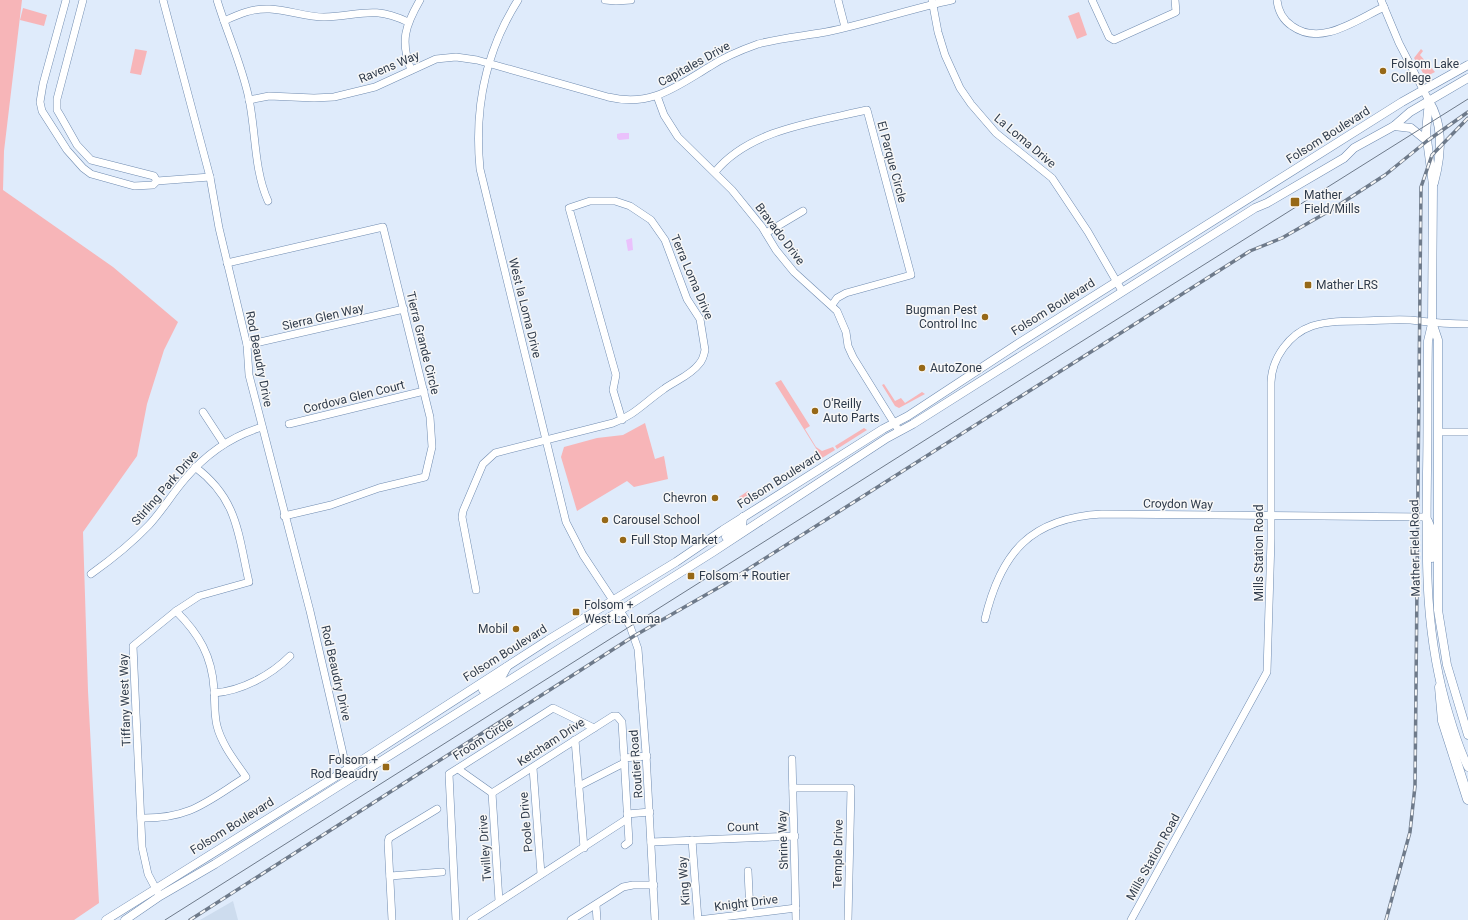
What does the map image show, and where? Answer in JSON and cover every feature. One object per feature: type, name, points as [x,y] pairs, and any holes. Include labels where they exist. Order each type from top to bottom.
[{"type":"highway","points":[[1440,687],[1443,720],[1468,799]]},
{"type":"main road","name":"Folsom Boulevard","points":[[106,920],[508,666],[676,562],[742,517],[894,423],[1402,102],[1468,65]]},
{"type":"main road","name":"Folsom Boulevard","points":[[125,920],[160,896],[260,836],[352,777],[365,771],[620,611],[713,552],[832,473],[1122,291],[1255,208],[1344,158],[1354,148],[1394,126],[1410,112],[1468,78]]},
{"type":"main road","name":"Mather Field Road","points":[[1430,101],[1426,132],[1433,185],[1432,324],[1428,341],[1426,517],[1428,610],[1432,648],[1440,687],[1468,767]]},
{"type":"main road","name":"Mather Field Road","points":[[1430,101],[1437,115],[1440,132],[1438,167],[1433,185]]},
{"type":"main road","points":[[1394,126],[1411,128],[1427,141]]},
{"type":"main road","name":"Mather Field Road","points":[[1432,324],[1438,340],[1438,601],[1447,665],[1468,735]]},
{"type":"main road","points":[[713,552],[720,541],[742,526],[742,517]]},
{"type":"main road","points":[[1426,517],[1432,531],[1433,594],[1438,601]]},
{"type":"main road","points":[[476,700],[480,692],[501,678],[508,666]]},
{"type":"street","points":[[66,0],[43,84],[40,102],[42,111],[67,150],[83,168],[91,174],[134,186],[153,185],[157,180],[210,177]]},
{"type":"street","points":[[84,0],[57,99],[57,110],[77,145],[90,160],[154,176],[157,180]]},
{"type":"street","name":"Rod Beaudry Drive","points":[[163,0],[210,177],[227,263],[247,345],[249,375],[284,516],[310,611],[348,768],[352,777]]},
{"type":"street","points":[[217,0],[238,60],[249,100],[261,185],[268,202]]},
{"type":"street","points":[[411,70],[404,48],[408,22],[420,0]]},
{"type":"street","name":"West la Loma Drive","points":[[518,0],[497,38],[481,93],[478,144],[480,169],[566,522],[583,555],[620,611]]},
{"type":"street","points":[[605,0],[616,2],[631,0]]},
{"type":"street","points":[[838,0],[845,27]]},
{"type":"street","name":"Capitales Drive","points":[[490,64],[617,99],[639,100],[657,96],[675,88],[727,56],[746,48],[773,40],[845,27],[933,2],[952,0]]},
{"type":"street","points":[[1092,0],[1109,36],[1114,40],[1176,12],[1174,0]]},
{"type":"street","points":[[1277,0],[1281,13],[1290,25],[1302,32],[1316,35],[1330,32],[1382,3],[1399,43],[1430,101]]},
{"type":"street","name":"La Loma Drive","points":[[933,2],[938,32],[945,55],[957,81],[971,104],[996,133],[1052,178],[1088,232],[1122,291]]},
{"type":"street","points":[[224,21],[241,13],[260,9],[318,17],[361,12],[378,12],[408,22]]},
{"type":"street","name":"Ravens Way","points":[[249,100],[268,96],[314,98],[355,93],[387,82],[436,59],[466,58],[490,64]]},
{"type":"street","name":"Bravado Drive","points":[[657,96],[664,115],[678,136],[732,190],[794,272],[832,305],[842,320],[848,346],[853,357],[899,431]]},
{"type":"street","name":"El Parque Circle","points":[[715,172],[722,164],[761,138],[867,110],[911,275],[846,293],[837,298],[832,305]]},
{"type":"street","name":"Terra Loma Drive","points":[[476,590],[462,517],[463,510],[483,464],[495,453],[622,420],[634,413],[663,389],[696,368],[702,360],[705,350],[700,319],[687,299],[665,240],[656,226],[641,212],[623,203],[602,200],[569,208],[616,375],[613,390],[622,420]]},
{"type":"street","points":[[766,233],[803,211]]},
{"type":"street","name":"Tierra Grande Circle","points":[[227,263],[383,227],[424,391],[432,435],[429,465],[425,477],[379,488],[331,505],[284,516]]},
{"type":"street","name":"Sierra Glen Way","points":[[247,345],[404,309]]},
{"type":"street","name":"Mills Station Road","points":[[1132,920],[1267,672],[1269,659],[1271,375],[1283,349],[1290,340],[1303,330],[1326,322],[1413,321],[1432,324],[1468,324]]},
{"type":"street","name":"Cordova Glen Court","points":[[289,424],[424,391]]},
{"type":"street","points":[[203,412],[224,444]]},
{"type":"street","name":"Stirling Park Drive","points":[[91,574],[129,545],[149,524],[195,467],[224,444],[262,427]]},
{"type":"street","points":[[1438,432],[1468,432]]},
{"type":"street","name":"Tiffany West Way","points":[[160,896],[151,883],[144,858],[133,646],[176,611],[198,596],[249,582],[235,519],[228,502],[215,483],[195,467]]},
{"type":"street","name":"Croydon Way","points":[[985,619],[993,588],[1013,553],[1030,536],[1055,522],[1081,516],[1102,514],[1426,517]]},
{"type":"street","points":[[141,818],[163,818],[193,810],[246,777],[220,735],[215,716],[210,661],[205,648],[195,632],[176,611]]},
{"type":"street","name":"Routier Road","points":[[620,611],[632,630],[638,649],[647,756],[655,920]]},
{"type":"street","points":[[214,693],[234,690],[248,684],[282,663],[290,656]]},
{"type":"street","name":"Froom Circle","points":[[456,920],[449,774],[553,708],[594,728]]},
{"type":"street","name":"Ketcham Drive","points":[[492,793],[613,716],[620,717],[624,760]]},
{"type":"street","points":[[576,740],[584,848]]},
{"type":"street","points":[[579,786],[624,760],[647,756]]},
{"type":"street","name":"Shrine Way","points":[[792,759],[796,920]]},
{"type":"street","points":[[624,760],[629,842],[624,845]]},
{"type":"street","name":"Poole Drive","points":[[533,768],[541,874]]},
{"type":"street","points":[[458,769],[492,793]]},
{"type":"street","name":"Temple Drive","points":[[793,788],[851,788],[848,920]]},
{"type":"street","name":"Twilley Drive","points":[[492,793],[499,901]]},
{"type":"street","points":[[392,920],[389,838],[437,809]]},
{"type":"street","points":[[471,920],[584,848],[627,817],[650,812]]},
{"type":"street","name":"Count","points":[[651,842],[795,836]]},
{"type":"street","name":"King Way","points":[[692,840],[698,920]]},
{"type":"street","points":[[748,871],[750,913]]},
{"type":"street","points":[[390,876],[442,872]]},
{"type":"street","points":[[571,920],[623,887],[633,885],[654,885]]},
{"type":"street","points":[[596,905],[597,920]]},
{"type":"street","name":"Knight Drive","points":[[698,920],[796,908]]},
{"type":"shaded area","points":[[0,0],[22,0],[4,151],[3,190],[113,267],[178,322],[164,350],[147,404],[137,456],[83,532],[88,691],[99,903],[74,920],[0,920]]},
{"type":"shaded area","points":[[23,8],[47,15],[44,26],[20,20]]},
{"type":"shaded area","points":[[1079,12],[1087,35],[1077,39],[1068,16]]},
{"type":"shaded area","points":[[135,49],[147,51],[141,75],[130,73]]},
{"type":"shaded area","points":[[1421,49],[1423,51],[1420,55],[1435,72],[1429,75],[1423,73],[1414,58]]},
{"type":"shaded area","points":[[629,133],[629,139],[619,140],[617,138],[617,134]]},
{"type":"shaded area","points":[[632,238],[633,250],[628,251],[626,240]]},
{"type":"shaded area","points":[[781,380],[810,426],[805,429],[816,447],[822,451],[833,447],[835,450],[822,458],[775,383]]},
{"type":"shaded area","points":[[884,384],[895,401],[901,398],[905,403],[922,392],[925,394],[899,408],[895,406],[882,385]]},
{"type":"shaded area","points":[[645,423],[655,459],[664,456],[668,479],[634,487],[627,481],[577,511],[561,457],[564,447],[597,438],[623,435]]},
{"type":"shaded area","points":[[864,428],[867,430],[837,449],[835,446]]},
{"type":"shaded area","points":[[748,491],[751,502],[747,505],[739,497]]},
{"type":"shaded area","points":[[233,901],[238,920],[200,920]]},
{"type":"tram line","points":[[165,920],[1468,99]]},
{"type":"railway","points":[[190,920],[634,636],[723,585],[1250,251],[1282,238],[1331,210],[1385,175],[1427,141],[1468,112]]},
{"type":"railway","points":[[1386,920],[1410,832],[1415,786],[1421,187],[1432,155],[1468,118]]},
{"type":"place","name":"Folsom Lake College","points":[[1383,71]]},
{"type":"place","name":"Mather Field/Mills","points":[[1295,202]]},
{"type":"place","name":"Mather LRS","points":[[1308,285]]},
{"type":"place","name":"Bugman Pest Control Inc","points":[[985,317]]},
{"type":"place","name":"AutoZone","points":[[922,368]]},
{"type":"place","name":"O'Reilly Auto Parts","points":[[815,411]]},
{"type":"place","name":"Chevron","points":[[715,498]]},
{"type":"place","name":"Carousel School","points":[[605,520]]},
{"type":"place","name":"Full Stop Market","points":[[623,540]]},
{"type":"place","name":"Folsom + Routier","points":[[691,576]]},
{"type":"place","name":"Folsom + West La Loma","points":[[576,612]]},
{"type":"place","name":"Mobil","points":[[516,629]]},
{"type":"place","name":"Folsom + Rod Beaudry","points":[[386,767]]}]
